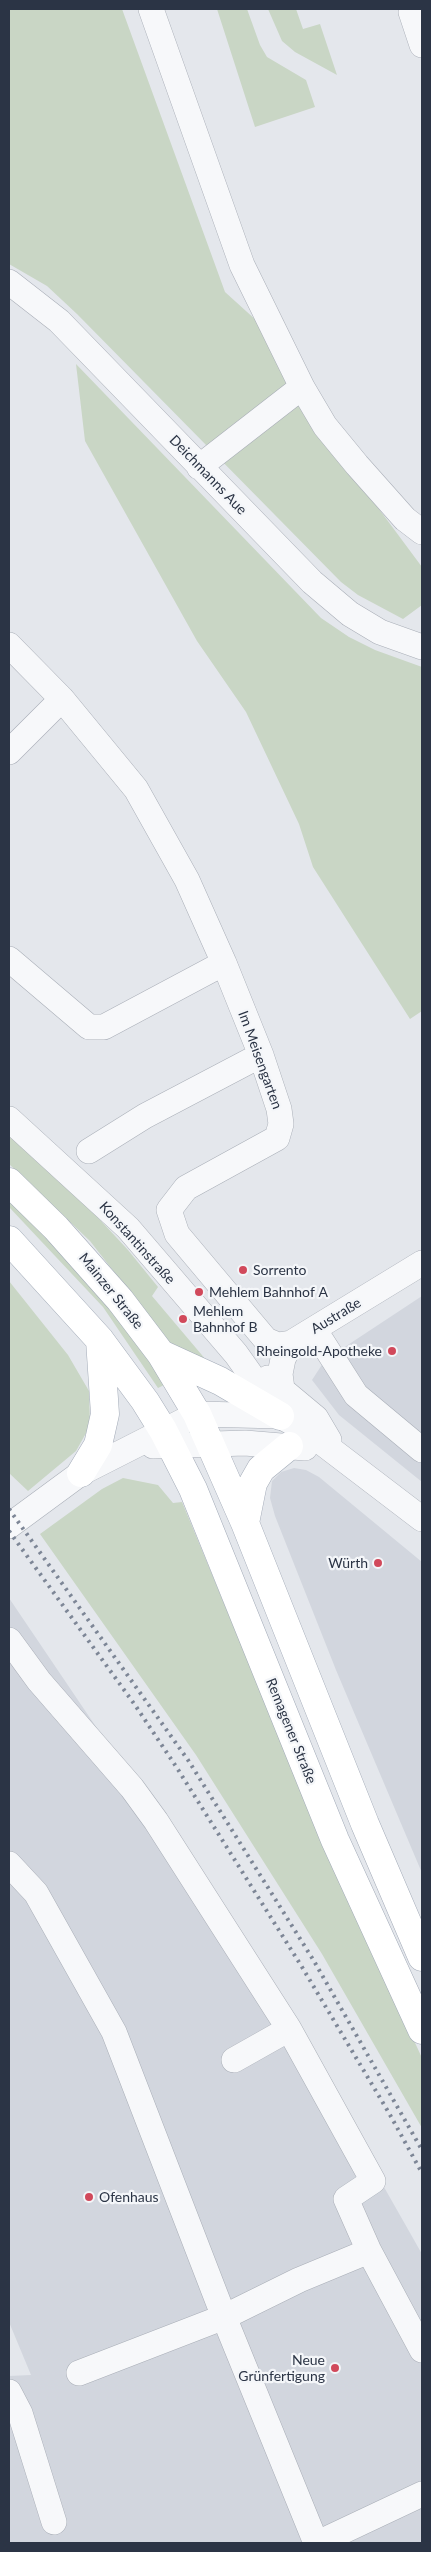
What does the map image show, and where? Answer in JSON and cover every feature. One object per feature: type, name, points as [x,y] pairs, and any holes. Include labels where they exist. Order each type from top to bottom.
[{"type":"main road","name":"Mainzer Straße","points":[[9,1182],[85,1259],[120,1300],[161,1354],[196,1414]]},
{"type":"main road","points":[[9,1240],[100,1340],[145,1401],[167,1438]]},
{"type":"main road","points":[[81,1472],[98,1445],[105,1414],[100,1340]]},
{"type":"main road","points":[[161,1354],[220,1381],[280,1416]]},
{"type":"main road","points":[[196,1414],[246,1523],[365,1824],[422,1956]]},
{"type":"main road","name":"Remagener Straße","points":[[167,1438],[197,1498],[335,1840],[422,2030]]},
{"type":"main road","points":[[246,1523],[254,1483],[261,1469],[289,1446]]},
{"type":"street","points":[[151,9],[242,265],[302,387],[325,426],[351,458],[405,519],[422,532]]},
{"type":"street","points":[[422,9],[411,12],[422,45]]},
{"type":"street","name":"Deichmanns Aue","points":[[9,282],[59,321],[312,582],[350,614],[380,632],[420,644]]},
{"type":"street","points":[[200,467],[302,387]]},
{"type":"street","name":"Im Meisengarten","points":[[9,645],[62,699],[136,789],[187,880],[224,963],[261,1055],[279,1109],[281,1124],[277,1138],[186,1188],[169,1210],[178,1234],[266,1340],[278,1345],[291,1343]]},
{"type":"street","points":[[9,752],[62,699]]},
{"type":"street","points":[[9,958],[89,1027],[104,1027],[224,963]]},
{"type":"street","points":[[89,1151],[153,1112],[261,1055]]},
{"type":"street","name":"Konstantinstraße","points":[[9,1119],[128,1228],[236,1354],[280,1416]]},
{"type":"street","name":"Austraße","points":[[291,1343],[422,1263]]},
{"type":"street","points":[[314,1329],[356,1395],[422,1450]]},
{"type":"street","points":[[291,1343],[282,1359],[280,1374],[282,1389],[316,1418],[335,1453]]},
{"type":"street","name":"Konstantinstraße","points":[[236,1354],[282,1389]]},
{"type":"street","points":[[167,1438],[196,1414],[280,1416],[335,1453],[422,1519]]},
{"type":"street","points":[[9,1526],[81,1472],[130,1446],[167,1438],[289,1446],[335,1453]]},
{"type":"street","points":[[9,1640],[39,1681],[137,1794],[289,2029],[373,2181],[346,2199],[369,2251],[422,2350]]},
{"type":"street","points":[[9,1866],[36,1893],[114,2032],[224,2317],[317,2543],[422,2494]]},
{"type":"street","points":[[234,2060],[289,2029]]},
{"type":"street","points":[[79,2373],[224,2317],[299,2280],[369,2251]]},
{"type":"street","points":[[9,2392],[54,2522]]},
{"type":"shaded area","points":[[422,1296],[422,1482],[339,1415],[312,1380],[325,1360]]},
{"type":"shaded area","points":[[294,1468],[306,1470],[319,1477],[422,1562],[422,1873],[336,1670],[275,1516],[270,1498],[272,1481],[281,1472]]},
{"type":"shaded area","points":[[9,1598],[263,1974],[422,2254],[422,2543],[9,2543],[9,2376],[31,2375],[9,2322]]},
{"type":"green space","points":[[9,9],[122,9],[225,292],[257,321],[327,439],[422,567],[422,605],[403,619],[358,595],[341,582],[77,314],[47,286],[9,264]]},
{"type":"green space","points":[[217,9],[247,9],[260,45],[267,57],[306,80],[315,107],[255,127]]},
{"type":"green space","points":[[268,9],[296,9],[303,29],[320,24],[337,75],[295,52],[282,41]]},
{"type":"green space","points":[[76,364],[321,618],[349,637],[375,650],[422,667],[422,1011],[410,1019],[313,867],[299,824],[246,712],[197,641],[85,441]]},
{"type":"green space","points":[[9,1134],[66,1183],[128,1250],[158,1287],[152,1296],[212,1367],[183,1353],[167,1340],[90,1241],[9,1164]]},
{"type":"green space","points":[[9,1198],[28,1215],[138,1341],[166,1384],[158,1388],[103,1307],[9,1207]]},
{"type":"green space","points":[[9,1281],[68,1355],[89,1391],[90,1426],[76,1451],[28,1491],[9,1473]]},
{"type":"green space","points":[[123,1478],[158,1485],[173,1503],[182,1502],[323,1842],[422,2058],[422,2128],[322,1954],[196,1755],[40,1534],[102,1489]]},
{"type":"railway","points":[[9,1509],[188,1760],[314,1961],[422,2150]]},
{"type":"railway","points":[[9,1531],[135,1705],[177,1768],[302,1967],[389,2113],[422,2173]]},
{"type":"place","name":"Sorrento","points":[[243,1270]]},
{"type":"place","name":"Mehlem Bahnhof A","points":[[199,1292]]},
{"type":"place","name":"Mehlem Bahnhof B","points":[[183,1319]]},
{"type":"place","name":"Rheingold-Apotheke","points":[[392,1351]]},
{"type":"place","name":"Würth","points":[[378,1563]]},
{"type":"place","name":"Ofenhaus","points":[[89,2197]]},
{"type":"place","name":"Neue Grünfertigung","points":[[335,2368]]}]
